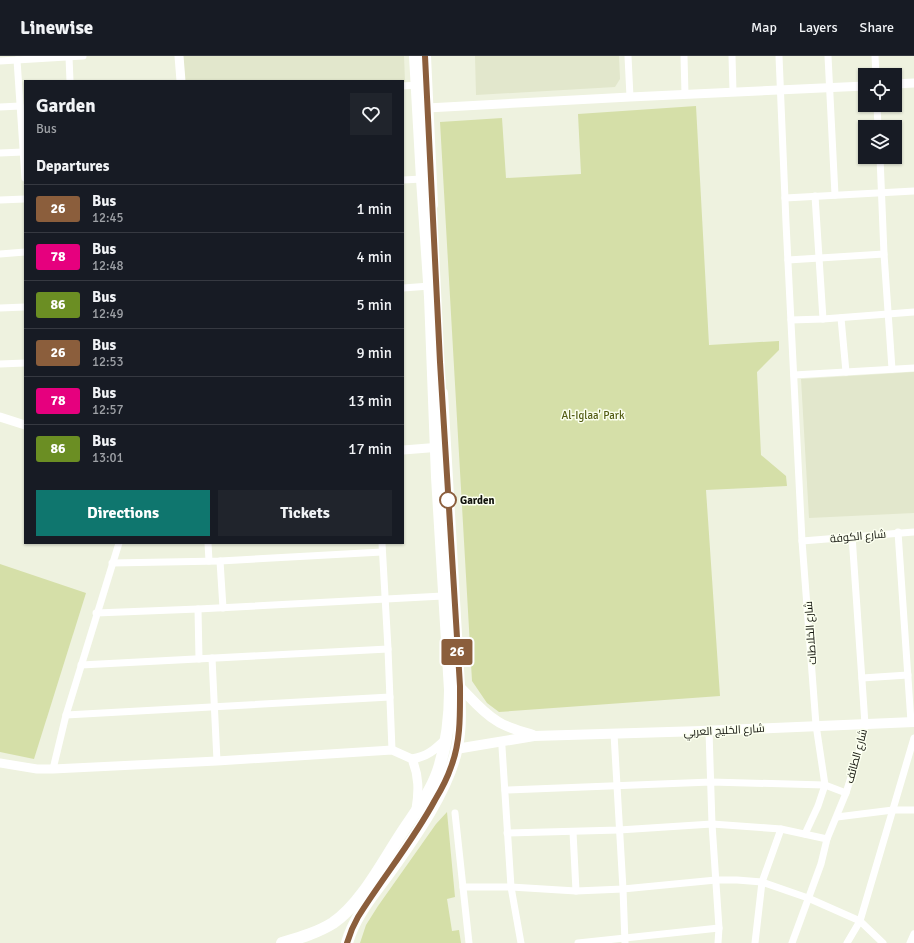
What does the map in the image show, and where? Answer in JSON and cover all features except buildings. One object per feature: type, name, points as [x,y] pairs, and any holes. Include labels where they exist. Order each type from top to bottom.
[{"type":"highway","points":[[347,943],[352,929],[365,906],[427,815],[451,768],[456,749],[460,720],[460,686],[440,447],[415,56]]},
{"type":"highway","points":[[282,943],[322,929],[334,922],[354,903],[416,811],[438,772],[447,738],[450,717],[450,690],[443,596],[440,447],[425,56]]},
{"type":"main road","name":"شارع الخليج العربي","points":[[460,686],[482,711],[497,722],[534,736]]},
{"type":"main road","name":"شارع الخليج العربي","points":[[456,749],[534,736],[709,731],[816,725],[912,722]]},
{"type":"street","points":[[0,60],[82,56]]},
{"type":"street","points":[[179,56],[181,80]]},
{"type":"street","points":[[628,56],[630,96]]},
{"type":"street","points":[[684,56],[685,94]]},
{"type":"street","points":[[732,56],[733,91]]},
{"type":"street","name":"شارع الخلاطات","points":[[779,56],[802,541],[816,725],[825,786]]},
{"type":"street","points":[[828,56],[835,195]]},
{"type":"street","points":[[876,56],[876,68]]},
{"type":"street","points":[[69,57],[70,80]]},
{"type":"street","points":[[17,60],[24,165]]},
{"type":"street","points":[[902,84],[914,83]]},
{"type":"street","points":[[404,86],[417,85]]},
{"type":"street","points":[[427,108],[630,96],[858,86]]},
{"type":"street","points":[[0,107],[20,106]]},
{"type":"street","points":[[0,153],[23,152]]},
{"type":"street","points":[[880,164],[884,254],[892,369]]},
{"type":"street","points":[[404,180],[422,179]]},
{"type":"street","points":[[785,198],[914,191]]},
{"type":"street","points":[[815,196],[822,319]]},
{"type":"street","points":[[0,200],[24,199]]},
{"type":"street","points":[[0,254],[24,252]]},
{"type":"street","points":[[788,260],[884,254]]},
{"type":"street","points":[[404,288],[430,286]]},
{"type":"street","points":[[0,308],[24,307]]},
{"type":"street","points":[[791,320],[889,315],[914,312]]},
{"type":"street","points":[[841,318],[846,372]]},
{"type":"street","points":[[0,364],[24,363]]},
{"type":"street","points":[[794,375],[914,368]]},
{"type":"street","points":[[0,417],[24,425]]},
{"type":"street","points":[[404,450],[440,447]]},
{"type":"street","points":[[898,532],[912,722]]},
{"type":"street","name":"شارع الكوفة","points":[[802,541],[898,532],[914,532]]},
{"type":"street","name":"شارع الطائف","points":[[792,943],[821,864],[827,839],[846,793],[861,745],[865,724],[852,536]]},
{"type":"street","points":[[53,769],[66,714],[96,613],[119,544]]},
{"type":"street","points":[[208,544],[208,561]]},
{"type":"street","points":[[382,544],[392,750]]},
{"type":"street","points":[[112,563],[220,561],[382,552]]},
{"type":"street","points":[[220,561],[223,608]]},
{"type":"street","points":[[96,613],[223,608],[443,596]]},
{"type":"street","points":[[198,609],[199,658]]},
{"type":"street","points":[[81,665],[388,649]]},
{"type":"street","points":[[212,658],[217,761]]},
{"type":"street","points":[[862,678],[908,675]]},
{"type":"street","points":[[66,714],[390,697]]},
{"type":"street","points":[[709,731],[712,824],[719,928],[718,943]]},
{"type":"street","points":[[614,734],[624,889],[625,940]]},
{"type":"street","points":[[0,763],[37,769],[53,769],[392,750],[412,759],[426,756],[447,738]]},
{"type":"street","points":[[847,943],[860,921],[914,738]]},
{"type":"street","points":[[502,747],[511,886],[521,943]]},
{"type":"street","points":[[412,759],[417,773],[418,783],[416,811]]},
{"type":"street","points":[[505,790],[617,784],[711,782],[825,786],[846,793]]},
{"type":"street","points":[[805,834],[818,806],[825,786]]},
{"type":"street","points":[[837,817],[893,810],[914,810]]},
{"type":"street","points":[[455,813],[469,943]]},
{"type":"street","points":[[507,833],[619,830],[712,824],[781,829],[827,839]]},
{"type":"street","points":[[755,943],[762,882],[781,829]]},
{"type":"street","points":[[573,832],[576,891]]},
{"type":"street","points":[[463,887],[511,886],[576,891],[624,889],[716,880],[762,882],[808,898],[860,921],[883,943]]},
{"type":"street","points":[[578,943],[625,940],[719,928]]},
{"type":"street","points":[[910,943],[914,934]]},
{"type":"shaded area","points":[[183,56],[404,56],[405,82],[404,80],[185,80]]},
{"type":"shaded area","points":[[475,56],[619,56],[620,79],[615,87],[476,95]]},
{"type":"shaded area","points":[[914,372],[914,513],[809,518],[801,379]]},
{"type":"green space","name":"Al-Iglaa' Park","points":[[696,106],[709,345],[779,341],[779,350],[757,372],[761,455],[786,476],[787,486],[706,490],[720,696],[499,712],[487,703],[472,681],[440,122],[502,118],[506,178],[581,174],[578,114]]},
{"type":"green space","points":[[0,564],[86,593],[34,759],[0,752]]},
{"type":"green space","points":[[447,812],[455,897],[447,899],[452,931],[459,930],[461,943],[360,943],[366,925],[378,906],[436,824]]},
{"type":"bus line","name":"26","points":[[347,943],[358,917],[427,815],[439,792],[451,768],[456,749],[460,720],[460,686],[440,362],[425,56]]},
{"type":"place","name":"Garden","points":[[448,500]]}]
